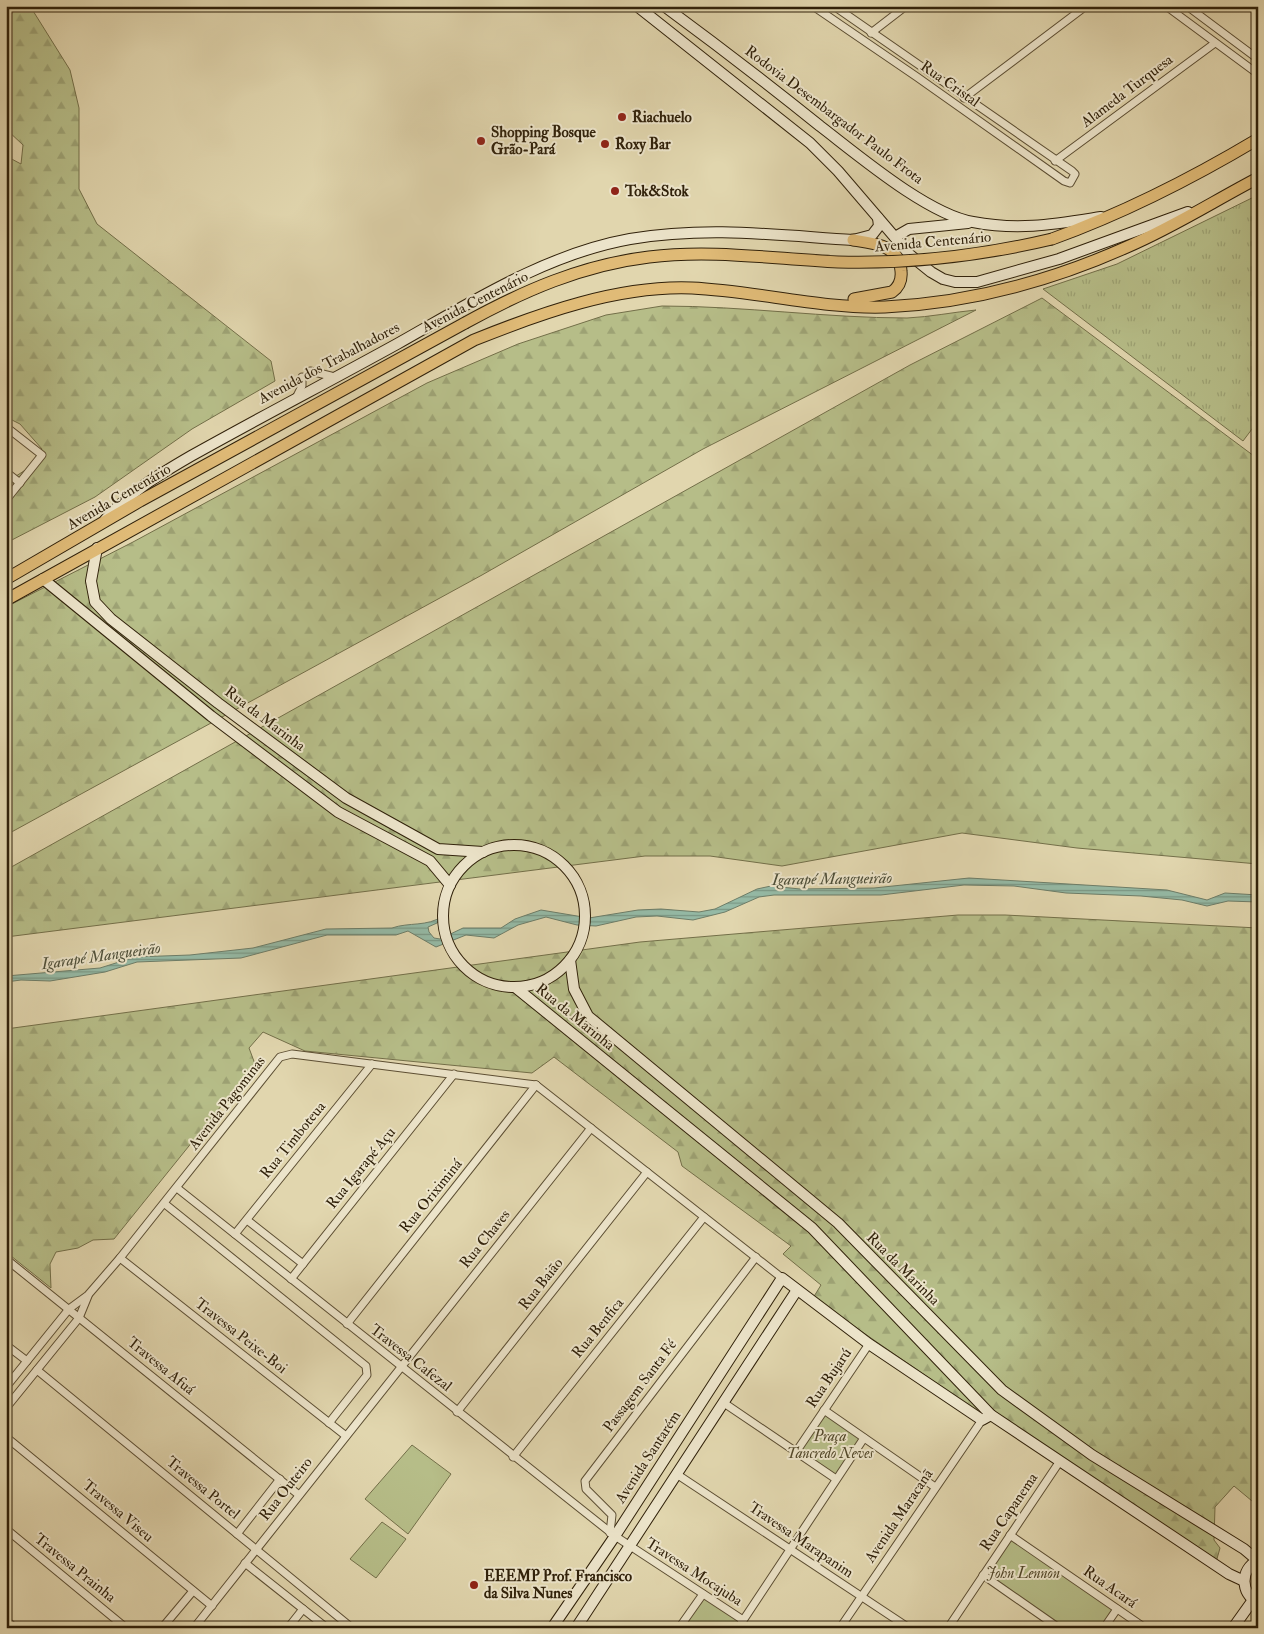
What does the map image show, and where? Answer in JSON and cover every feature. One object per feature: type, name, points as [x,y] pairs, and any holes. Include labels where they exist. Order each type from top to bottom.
[{"type":"main road","points":[[637,6],[810,144],[838,171],[895,238],[920,264],[943,279],[956,282],[977,282],[1058,259],[1201,208]]},
{"type":"main road","name":"Rodovia Desembargador Paulo Frota","points":[[664,6],[905,190],[944,211],[971,222],[1040,227],[1117,214]]},
{"type":"main road","points":[[667,30],[677,30],[690,39],[696,35],[695,29]]},
{"type":"main road","name":"Avenida Centenário","points":[[6,579],[140,501],[514,296],[583,270],[649,257],[717,252],[836,262],[896,263],[1000,251],[1052,240],[1117,214],[1194,177],[1258,139]]},
{"type":"main road","points":[[6,600],[474,340],[522,321],[565,308],[639,291],[665,288],[721,291],[812,303],[883,307],[961,299],[996,291],[1081,266],[1128,247],[1258,178]]},
{"type":"main road","points":[[853,240],[872,235],[879,226],[878,218]]},
{"type":"main road","points":[[895,238],[909,229],[971,222]]},
{"type":"main road","name":"Avenida dos Trabalhadores","points":[[101,525],[115,509],[151,480],[471,301],[586,250],[629,239],[694,231],[729,231],[853,240]]},
{"type":"main road","points":[[812,303],[870,298],[892,292],[898,288],[902,269],[894,253],[875,243],[853,240]]},
{"type":"main road","name":"Rua da Marinha","points":[[97,548],[91,581],[95,602],[111,619],[218,703],[346,798],[438,849],[483,852]]},
{"type":"main road","name":"Rua da Marinha","points":[[43,579],[211,716],[338,812],[430,862],[450,885]]},
{"type":"main road","points":[[514,845],[545,852],[560,861],[578,883],[584,900],[584,932],[570,960],[546,980],[514,987],[491,982],[470,971],[450,946],[445,931],[444,908],[450,885],[470,860],[483,852],[514,845]]},
{"type":"main road","name":"Rua da Marinha","points":[[570,960],[574,989],[588,1016],[838,1223],[1002,1390],[1092,1455],[1244,1549],[1258,1560]]},
{"type":"main road","name":"Rua da Marinha","points":[[514,987],[812,1228],[986,1418]]},
{"type":"main road","name":"Rua da Marinha","points":[[782,1278],[869,1344],[986,1418],[1060,1461],[1229,1574],[1244,1581]]},
{"type":"main road","name":"Avenida Santarém","points":[[552,1628],[782,1278]]},
{"type":"main road","points":[[576,1628],[678,1475],[797,1290]]},
{"type":"main road","points":[[766,1302],[774,1304],[782,1314]]},
{"type":"main road","points":[[1233,1628],[1256,1603],[1246,1592],[1244,1581],[1249,1566],[1258,1560]]},
{"type":"street","name":"Rua Cristal","points":[[813,6],[1064,181],[1073,180],[1074,173],[871,34],[834,6]]},
{"type":"street","points":[[841,11],[849,6]]},
{"type":"street","points":[[871,34],[895,10],[906,6]]},
{"type":"street","points":[[964,98],[1086,6]]},
{"type":"street","points":[[1187,6],[1258,59]]},
{"type":"street","points":[[1172,8],[1215,43],[1258,74]]},
{"type":"street","name":"Alameda Turquesa","points":[[1055,161],[1215,43]]},
{"type":"street","points":[[917,77],[924,69]]},
{"type":"street","points":[[1006,140],[1013,131]]},
{"type":"street","points":[[310,371],[335,377]]},
{"type":"street","points":[[296,398],[302,386],[302,377]]},
{"type":"street","points":[[6,500],[42,455],[10,430]]},
{"type":"street","points":[[6,472],[20,483]]},
{"type":"street","name":"Avenida Pagominas","points":[[6,1387],[69,1309],[88,1295],[165,1204],[280,1057],[292,1054],[536,1085]]},
{"type":"street","name":"Rua Timboteua","points":[[235,1234],[372,1064]]},
{"type":"street","name":"Rua Igarapé Açu","points":[[291,1279],[454,1074]]},
{"type":"street","name":"Rua da Marinha","points":[[536,1085],[782,1278]]},
{"type":"street","name":"Rua Oriximiná","points":[[347,1324],[536,1085]]},
{"type":"street","name":"Rua Chaves","points":[[400,1367],[591,1128]]},
{"type":"street","name":"Rua Baião","points":[[457,1412],[647,1172]]},
{"type":"street","name":"Travessa Cafezal","points":[[177,1188],[513,1457],[612,1535],[630,1546]]},
{"type":"street","points":[[165,1204],[366,1366],[368,1370],[367,1375],[329,1423]]},
{"type":"street","name":"Rua Benfica","points":[[513,1457],[704,1217]]},
{"type":"street","points":[[247,1220],[303,1264]]},
{"type":"street","name":"Passagem Santa Fé","points":[[612,1535],[612,1515],[586,1490],[585,1481],[756,1257]]},
{"type":"street","name":"Travessa Peixe-Boi","points":[[120,1258],[346,1436]]},
{"type":"street","name":"Travessa Afuá","points":[[6,1259],[299,1495]]},
{"type":"street","name":"Avenida Pagominas","points":[[6,1408],[79,1318],[88,1295]]},
{"type":"street","name":"Rua Bujarú","points":[[796,1452],[869,1344]]},
{"type":"street","points":[[6,1345],[27,1361]]},
{"type":"street","name":"Rua Outeiro","points":[[194,1628],[400,1367]]},
{"type":"street","name":"Travessa Portel","points":[[37,1370],[352,1628]]},
{"type":"street","points":[[724,1403],[836,1479]]},
{"type":"street","points":[[824,1410],[935,1487]]},
{"type":"street","name":"Avenida Maracanã","points":[[840,1628],[935,1487],[986,1418]]},
{"type":"street","name":"Travessa Viseu","points":[[6,1436],[212,1606]]},
{"type":"street","points":[[738,1628],[864,1438]]},
{"type":"street","name":"Rua Capanema","points":[[948,1628],[1060,1461]]},
{"type":"street","name":"Travessa Marapanim","points":[[678,1475],[909,1628]]},
{"type":"street","points":[[237,1534],[280,1479]]},
{"type":"street","name":"Travessa Prainha","points":[[6,1529],[126,1628]]},
{"type":"street","name":"Rua Acará","points":[[1010,1534],[1145,1628]]},
{"type":"street","name":"Travessa Mocajuba","points":[[630,1546],[743,1620]]},
{"type":"street","points":[[245,1563],[327,1628]]},
{"type":"street","points":[[983,1575],[1059,1628]]},
{"type":"street","points":[[162,1628],[193,1591]]},
{"type":"street","points":[[679,1628],[703,1594]]},
{"type":"street","points":[[288,1628],[303,1609]]},
{"type":"street","points":[[1104,1628],[1117,1609]]},
{"type":"street","points":[[6,1620],[15,1628]]},
{"type":"green space","points":[[18,6],[30,6],[70,70],[79,108],[79,189],[97,224],[271,361],[275,381],[192,429],[95,497],[6,543],[6,485],[27,469],[42,449],[20,424],[6,417],[6,156],[21,164],[23,145],[6,129],[6,21]]},
{"type":"green space","points":[[1258,195],[1258,421],[1243,441],[1043,289],[1117,264]]},
{"type":"green space","points":[[1042,298],[1258,459],[1258,864],[1077,848],[962,833],[782,866],[710,856],[645,856],[6,937],[6,870],[910,365]]},
{"type":"green space","points":[[662,306],[907,318],[976,310],[703,449],[482,575],[6,835],[6,607],[133,542],[427,383],[518,344],[606,315]]},
{"type":"green space","points":[[958,915],[1005,915],[1258,928],[1258,1506],[1234,1486],[1215,1507],[1214,1540],[1220,1548],[1215,1566],[984,1416],[813,1298],[821,1285],[783,1254],[791,1246],[682,1166],[678,1152],[554,1057],[532,1073],[305,1051],[263,1032],[249,1048],[255,1064],[114,1239],[93,1240],[78,1248],[56,1252],[50,1264],[51,1288],[6,1252],[6,1029],[640,942]]},
{"type":"green space","name":"Praça Tancredo Neves","points":[[824,1410],[864,1438],[836,1479],[796,1452]]},
{"type":"green space","points":[[412,1445],[451,1474],[408,1534],[365,1499]]},
{"type":"green space","points":[[382,1522],[406,1539],[376,1578],[350,1559]]},
{"type":"green space","name":"John Lennon","points":[[1010,1535],[1117,1609],[1104,1628],[1059,1628],[983,1575]]},
{"type":"green space","points":[[703,1594],[743,1620],[738,1628],[679,1628]]},
{"type":"shaded area","points":[[969,878],[1167,890],[1207,900],[1225,893],[1258,895],[1258,902],[1228,901],[1207,906],[1182,900],[1141,896],[1066,893],[1014,886],[964,885],[881,895],[774,895],[759,897],[725,912],[693,920],[657,916],[636,917],[596,926],[577,925],[546,917],[518,925],[494,938],[466,935],[436,947],[408,931],[396,935],[327,935],[241,958],[137,962],[105,972],[50,981],[21,980],[6,982],[6,976],[100,968],[135,957],[190,955],[253,948],[326,929],[392,928],[431,922],[443,916],[437,923],[428,927],[429,932],[434,938],[440,939],[463,928],[501,928],[515,919],[541,910],[589,918],[638,910],[661,909],[699,912],[715,909],[757,889],[771,886],[800,889],[874,888]]},
{"type":"place","name":"Riachuelo","points":[[622,117]]},
{"type":"place","name":"Shopping Bosque Grão-Pará","points":[[481,141]]},
{"type":"place","name":"Roxy Bar","points":[[605,144]]},
{"type":"place","name":"Tok&Stok","points":[[615,191]]},
{"type":"place","name":"EEEMP Prof. Francisco da Silva Nunes","points":[[474,1585]]},
{"type":"water label","name":"Igarapé Mangueirão","points":[[832,879]]},
{"type":"water label","name":"Igarapé Mangueirão","points":[[101,956]]}]
